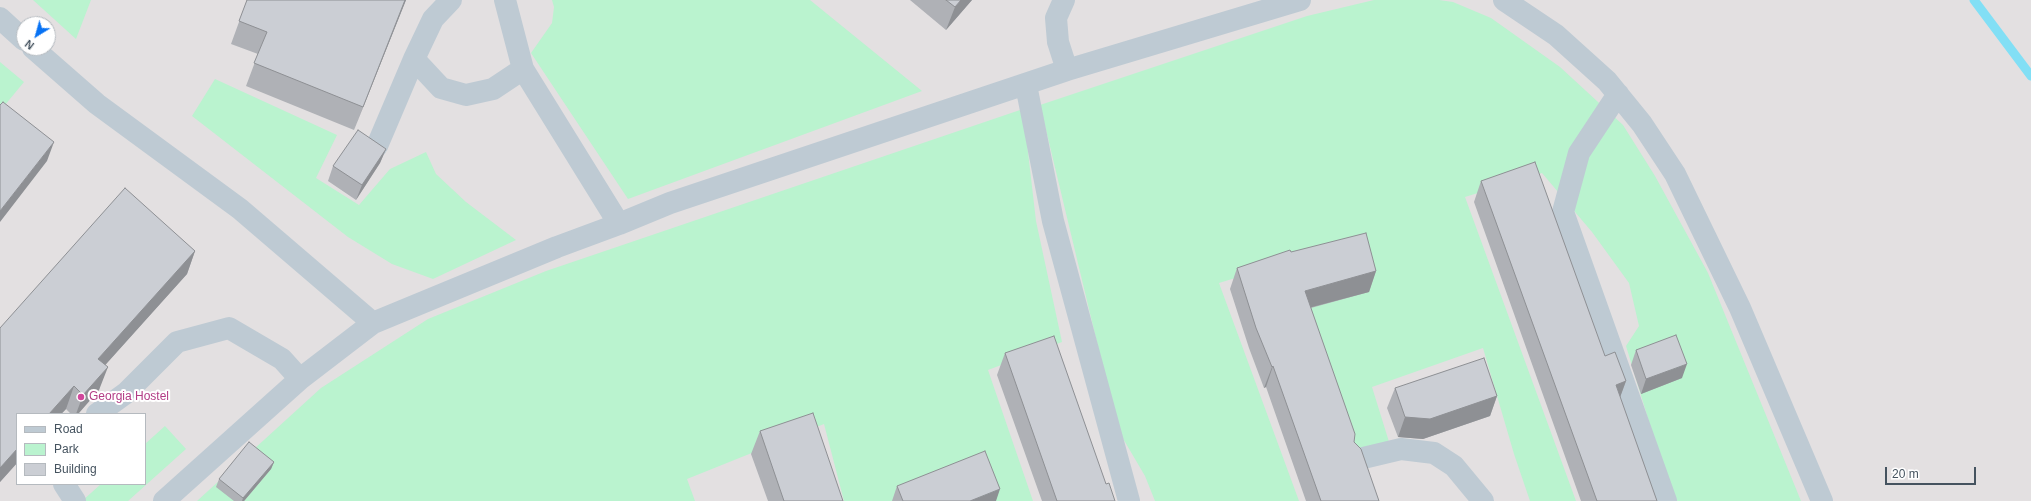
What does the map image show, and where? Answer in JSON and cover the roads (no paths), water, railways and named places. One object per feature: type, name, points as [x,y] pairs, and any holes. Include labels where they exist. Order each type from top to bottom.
[{"type":"street","points":[[377,146],[414,59],[433,19],[451,0]]},
{"type":"street","points":[[506,0],[523,69],[619,224]]},
{"type":"street","points":[[1064,0],[1056,18],[1058,42],[1067,70]]},
{"type":"street","points":[[164,501],[300,379],[374,323],[557,247],[670,203],[763,170],[1026,85],[1067,70],[1300,0]]},
{"type":"street","points":[[1504,0],[1556,35],[1607,81],[1642,124],[1675,174],[1711,245],[1740,308],[1822,501]]},
{"type":"street","points":[[0,18],[16,33]]},
{"type":"street","points":[[43,56],[97,104],[240,209],[374,323]]},
{"type":"street","points":[[414,59],[441,88],[466,95],[493,89],[523,69]]},
{"type":"street","points":[[1026,85],[1053,221],[1129,501]]},
{"type":"street","points":[[1618,94],[1579,153],[1563,212],[1666,501]]},
{"type":"street","points":[[98,413],[126,393],[177,342],[229,328],[282,359],[300,379]]},
{"type":"street","points":[[1358,459],[1401,449],[1434,453],[1454,466],[1483,501]]},
{"type":"street","points":[[65,485],[75,501]]},
{"type":"waterway","points":[[1974,0],[2031,76]]},
{"type":"place","name":"Georgia Hostel","points":[[81,397]]}]
